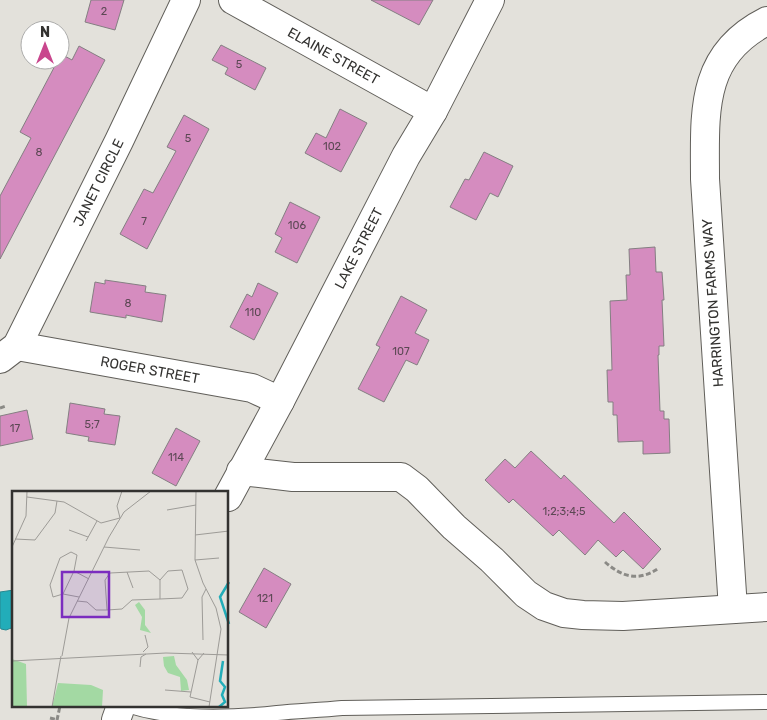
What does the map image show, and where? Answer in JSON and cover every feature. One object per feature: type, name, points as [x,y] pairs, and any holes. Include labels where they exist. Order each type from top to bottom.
[{"type":"street","name":"JANET CIRCLE","points":[[9,352],[119,141],[186,0]]},
{"type":"street","name":"ELAINE STREET","points":[[233,0],[433,111]]},
{"type":"street","name":"LAKE STREET","points":[[229,495],[280,401],[406,156],[433,111],[490,0]]},
{"type":"street","name":"HARRINGTON FARMS WAY","points":[[732,609],[706,188],[705,120],[712,82],[718,64],[742,36],[767,21]]},
{"type":"street","name":"ROGER STREET","points":[[9,352],[252,388],[280,401]]},
{"type":"street","points":[[241,471],[293,477],[401,477],[417,489],[456,529],[492,560],[535,602],[554,610],[583,615],[623,616],[767,607]]},
{"type":"street","points":[[116,720],[121,708]]},
{"type":"lane","points":[[134,708],[144,713],[166,717],[222,720],[342,708],[767,702]]},
{"type":"path","points":[[0,408],[6,406]]},
{"type":"path","points":[[604,562],[615,571],[627,576],[646,575],[659,568]]},
{"type":"path","points":[[50,718],[58,720]]},
{"type":"water","points":[[12,590],[12,628],[6,630],[0,627],[0,592]]},
{"type":"building","points":[[91,0],[124,0],[115,30],[85,22]]},
{"type":"building","points":[[371,0],[433,0],[419,25]]},
{"type":"building","points":[[221,45],[266,68],[255,90],[225,74],[228,68],[212,60]]},
{"type":"building","points":[[79,46],[105,60],[0,259],[0,196],[31,138],[20,132],[53,70],[70,70],[70,59],[72,60]]},
{"type":"building","points":[[340,109],[367,123],[341,172],[305,153],[316,133],[326,138]]},
{"type":"building","points":[[184,115],[209,129],[147,249],[120,234],[144,189],[153,193],[176,151],[167,147]]},
{"type":"building","points":[[484,152],[513,166],[498,197],[490,193],[476,220],[450,207],[465,179],[469,180]]},
{"type":"building","points":[[290,202],[320,217],[297,263],[275,252],[282,238],[275,234]]},
{"type":"building","points":[[655,247],[656,272],[662,272],[664,300],[662,300],[664,346],[659,346],[658,355],[660,411],[664,411],[664,419],[669,419],[670,453],[643,454],[643,441],[618,442],[617,415],[613,415],[613,402],[608,402],[607,370],[612,370],[610,301],[627,300],[626,275],[630,275],[629,249]]},
{"type":"building","points":[[105,280],[146,286],[145,292],[166,295],[162,322],[126,315],[126,318],[90,312],[95,282],[105,284]]},
{"type":"building","points":[[258,283],[278,293],[254,340],[230,327],[247,294],[252,297]]},
{"type":"building","points":[[401,296],[427,310],[415,333],[429,340],[417,365],[406,360],[384,402],[358,389],[380,347],[376,345]]},
{"type":"building","points":[[70,403],[105,409],[104,414],[120,416],[115,445],[88,441],[89,437],[66,433]]},
{"type":"building","points":[[27,410],[33,439],[0,446],[0,416]]},
{"type":"building","points":[[176,428],[200,441],[176,486],[152,473]]},
{"type":"building","points":[[531,451],[561,479],[564,475],[614,523],[624,512],[661,549],[643,569],[623,550],[616,557],[598,540],[585,555],[559,530],[553,536],[513,499],[509,503],[485,480],[505,459],[515,468]]},
{"type":"building","points":[[264,568],[291,584],[266,628],[239,612]]}]
